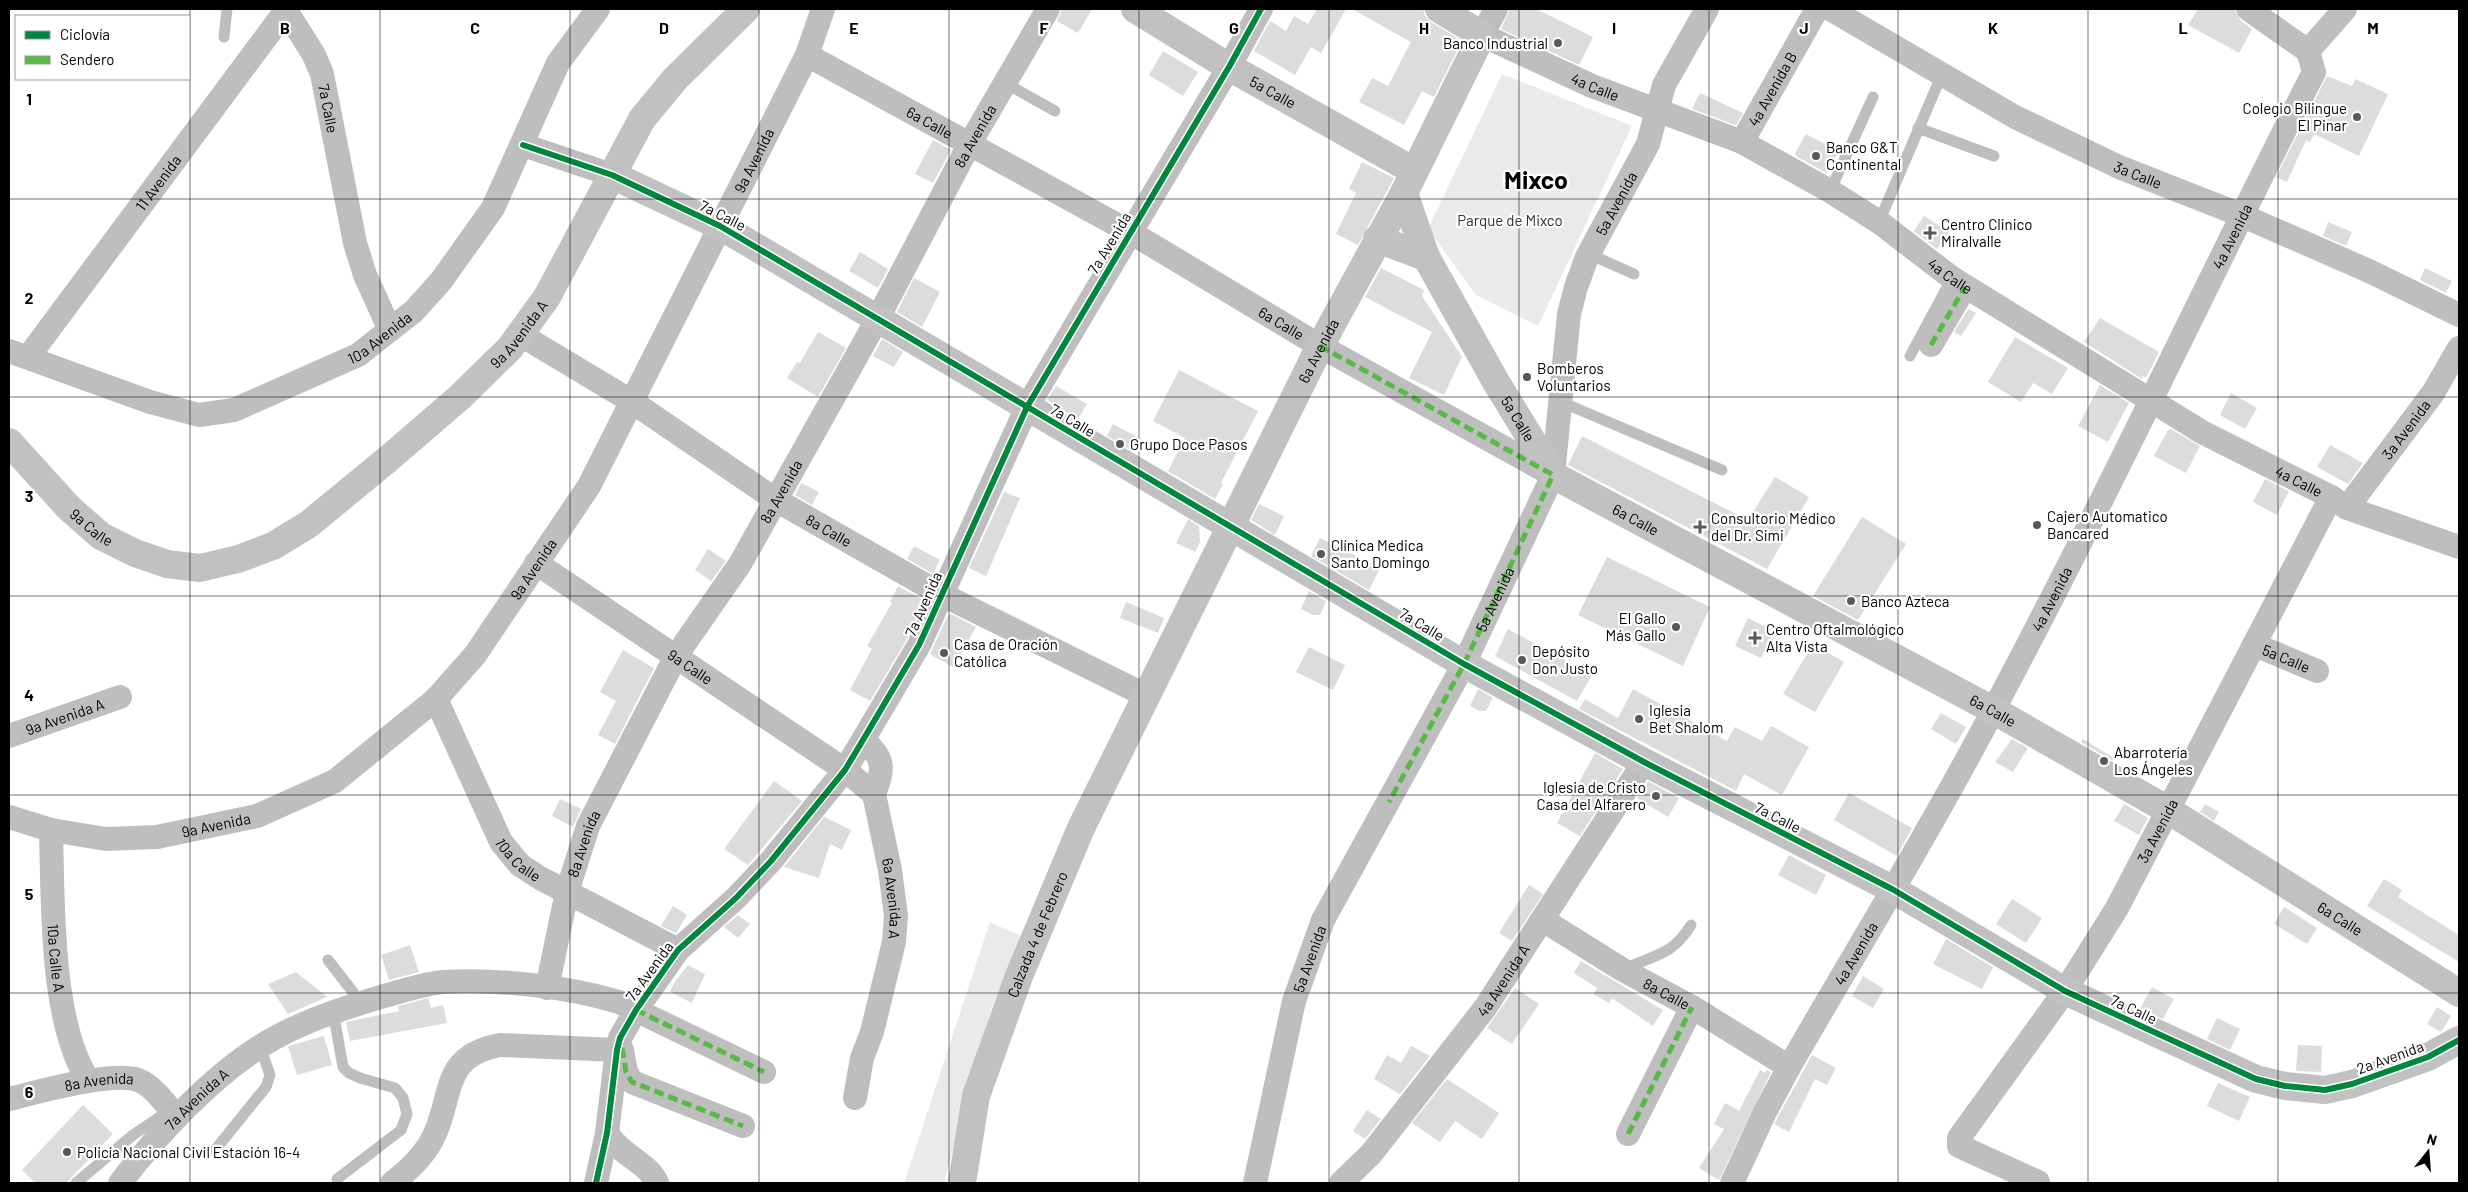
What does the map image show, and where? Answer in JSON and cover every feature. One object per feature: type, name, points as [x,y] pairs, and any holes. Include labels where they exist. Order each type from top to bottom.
[{"type":"street","name":"7a Calle","points":[[286,9],[314,55],[322,74],[355,243],[365,275],[390,330]]},
{"type":"street","name":"11 Avenida","points":[[19,354],[286,9]]},
{"type":"street","name":"10a Avenida","points":[[19,354],[150,402],[199,415],[218,414],[234,410],[358,355],[414,311],[442,281],[494,208],[558,64],[598,9]]},
{"type":"street","name":"9a Avenida A","points":[[200,568],[238,559],[273,546],[309,524],[460,397],[510,348],[541,305],[642,119],[669,86],[746,9]]},
{"type":"street","name":"9a Avenida","points":[[9,817],[51,830],[106,839],[157,837],[257,816],[335,781],[436,699],[475,655],[589,486],[807,55],[823,9]]},
{"type":"street","name":"8a Avenida","points":[[547,988],[567,892],[588,826],[676,656],[740,564],[878,318],[969,145],[1048,9]]},
{"type":"street","name":"5a Calle","points":[[1135,9],[1409,182],[1426,257],[1496,382],[1553,475]]},
{"type":"street","name":"7a Avenida","points":[[596,1183],[607,1133],[618,1044],[636,1010],[678,950],[736,898],[771,861],[845,770],[912,658],[1027,407],[1229,67],[1261,9]]},
{"type":"street","name":"4a Calle","points":[[1439,9],[1482,35],[1592,86],[1742,142],[1830,192],[1878,222],[1959,283],[2202,432],[2339,502],[2459,547]]},
{"type":"street","name":"6a Avenida","points":[[1147,696],[1320,346],[1409,182],[1496,9]]},
{"type":"street","name":"5a Avenida","points":[[1255,1183],[1294,1001],[1323,920],[1464,664],[1553,475],[1569,314],[1576,287],[1589,254],[1648,144],[1654,128],[1656,110],[1664,84],[1707,9]]},
{"type":"street","name":"4a Avenida B","points":[[1742,142],[1817,9]]},
{"type":"street","name":"3a Calle","points":[[1830,9],[2015,117],[2119,167],[2241,215],[2369,271],[2459,315]]},
{"type":"street","points":[[2248,9],[2308,50],[2345,9]]},
{"type":"street","name":"4a Avenida","points":[[1732,1183],[1765,1112],[1789,1067],[1993,710],[2152,402],[2241,215],[2314,72],[2308,50]]},
{"type":"street","name":"6a Calle","points":[[807,55],[1130,232],[1320,346],[1553,475],[1993,710],[2168,810],[2459,993]]},
{"type":"street","name":"7a Calle","points":[[523,145],[612,175],[720,226],[1231,525],[1464,664],[1644,762],[1892,889],[2065,991],[2256,1079],[2285,1086],[2325,1090]]},
{"type":"street","points":[[1377,239],[1426,257]]},
{"type":"street","points":[[1931,345],[1959,283]]},
{"type":"street","name":"8a Calle","points":[[526,338],[632,401],[776,500],[941,594],[1147,696]]},
{"type":"street","name":"3a Avenida","points":[[2038,1182],[1959,1146],[1963,1130],[2065,991],[2117,908],[2255,645],[2339,502],[2433,393],[2459,348]]},
{"type":"street","name":"9a Calle","points":[[9,442],[69,508],[102,536],[135,554],[167,564],[200,568]]},
{"type":"street","name":"9a Calle","points":[[536,563],[845,770]]},
{"type":"street","name":"5a Calle","points":[[2255,645],[2317,670]]},
{"type":"street","name":"Calzada 4 de Febrero","points":[[962,1183],[976,1096],[1019,976],[1081,828],[1147,696]]},
{"type":"street","name":"9a Avenida A","points":[[9,736],[120,697]]},
{"type":"street","name":"10a Calle","points":[[436,699],[501,842],[520,865],[567,892],[678,950]]},
{"type":"street","points":[[845,770],[874,794],[880,777],[880,758],[877,751],[863,740]]},
{"type":"street","name":"4a Avenida A","points":[[1341,1183],[1371,1154],[1485,1008],[1644,762]]},
{"type":"street","name":"6a Avenida A","points":[[855,1098],[862,1058],[872,1032],[894,942],[896,916],[890,870],[874,794]]},
{"type":"street","name":"10a Calle A","points":[[51,830],[54,949],[65,1017],[76,1055],[88,1080]]},
{"type":"street","name":"8a Calle","points":[[1543,920],[1623,970],[1692,1006],[1789,1067]]},
{"type":"street","points":[[333,1011],[412,988],[441,982],[477,982],[586,992],[619,1002],[764,1072]]},
{"type":"street","points":[[1628,1134],[1692,1006]]},
{"type":"street","name":"7a Avenida A","points":[[120,1183],[174,1113],[260,1046],[286,1031],[333,1011]]},
{"type":"street","name":"2a Avenida","points":[[2325,1090],[2352,1084],[2428,1058],[2459,1040]]},
{"type":"street","points":[[392,1183],[421,1158],[434,1136],[451,1082],[459,1064],[470,1054],[484,1048],[500,1045],[618,1044],[626,1072],[632,1082],[743,1126]]},
{"type":"street","name":"8a Avenida","points":[[9,1099],[88,1080],[137,1080],[148,1086],[174,1113]]},
{"type":"street","points":[[607,1133],[617,1147],[650,1170],[658,1183]]},
{"type":"lane","points":[[224,37],[227,9]]},
{"type":"lane","points":[[1878,222],[1942,74]]},
{"type":"lane","points":[[1005,83],[1055,111]]},
{"type":"lane","points":[[1830,192],[1873,97]]},
{"type":"lane","points":[[1918,128],[1994,156]]},
{"type":"lane","points":[[1589,254],[1634,274]]},
{"type":"lane","points":[[1910,356],[1959,283]]},
{"type":"lane","points":[[1561,402],[1722,470]]},
{"type":"lane","points":[[1623,970],[1670,950],[1682,939],[1691,925]]},
{"type":"lane","points":[[328,960],[353,992],[357,1004]]},
{"type":"lane","points":[[333,1011],[343,1067],[349,1073],[360,1078],[395,1088],[404,1098],[407,1114],[401,1130],[337,1179]]},
{"type":"lane","points":[[215,1150],[266,1087],[270,1075],[260,1046]]},
{"type":"lane","points":[[76,1183],[133,1135],[174,1113]]},
{"type":"green space","name":"Parque de Mixco","points":[[1502,74],[1632,126],[1538,326],[1476,295],[1428,229]]},
{"type":"green space","points":[[990,922],[1021,936],[991,1010],[944,1183],[904,1183]]},
{"type":"building","points":[[1062,9],[1092,9],[1078,33],[1057,21]]},
{"type":"building","points":[[1317,9],[1346,9],[1321,53],[1311,47],[1295,75],[1254,51],[1270,21],[1286,31],[1294,16],[1308,24]]},
{"type":"building","points":[[1352,9],[1423,9],[1425,16],[1431,22],[1462,41],[1434,97],[1422,91],[1404,125],[1359,102],[1372,78],[1388,86],[1411,42]]},
{"type":"building","name":"Banco Industrial","points":[[1510,9],[1536,9],[1593,37],[1579,65],[1501,29]]},
{"type":"building","points":[[2198,9],[2234,9],[2240,20],[2252,29],[2239,53],[2188,25]]},
{"type":"building","points":[[1163,51],[1198,72],[1183,96],[1149,75]]},
{"type":"building","points":[[2327,76],[2352,86],[2355,79],[2388,94],[2359,156],[2314,134],[2310,142],[2306,140],[2287,182],[2276,177]]},
{"type":"building","points":[[1700,93],[1743,113],[1736,125],[1692,109]]},
{"type":"building","name":"Banco G&T Continental","points":[[1806,134],[1839,151],[1826,173],[1796,156],[1795,153]]},
{"type":"building","points":[[933,140],[951,150],[933,183],[915,174]]},
{"type":"building","points":[[1362,162],[1394,178],[1358,245],[1336,234],[1356,193],[1349,189]]},
{"type":"building","name":"Centro Clinico Miralvalle","points":[[1924,216],[1949,232],[1937,249],[1914,231]]},
{"type":"building","points":[[2328,222],[2352,232],[2346,246],[2323,236]]},
{"type":"building","points":[[860,252],[888,269],[878,288],[849,271]]},
{"type":"building","points":[[1381,268],[1424,290],[1422,296],[1462,357],[1444,395],[1409,378],[1432,332],[1365,297]]},
{"type":"building","points":[[2425,268],[2452,281],[2446,293],[2420,280]]},
{"type":"building","points":[[914,278],[940,292],[922,327],[897,312]]},
{"type":"building","points":[[1968,309],[1976,313],[1961,336],[1954,332]]},
{"type":"building","points":[[2100,318],[2159,352],[2146,378],[2143,376],[2142,379],[2084,342]]},
{"type":"building","points":[[818,332],[846,348],[818,397],[787,378],[797,362],[800,363]]},
{"type":"building","points":[[2015,337],[2068,368],[2052,394],[2033,383],[2021,402],[1988,382]]},
{"type":"building","points":[[882,339],[903,352],[894,367],[873,356]]},
{"type":"building","points":[[1179,370],[1258,411],[1221,483],[1223,484],[1215,499],[1168,471],[1185,438],[1153,421]]},
{"type":"building","points":[[2100,385],[2129,403],[2108,442],[2078,426]]},
{"type":"building","points":[[1056,386],[1087,404],[1078,419],[1047,400]]},
{"type":"building","points":[[2231,393],[2257,408],[2245,429],[2220,415]]},
{"type":"building","points":[[1113,424],[1141,439],[1134,452],[1107,436]]},
{"type":"building","points":[[2171,429],[2200,446],[2186,473],[2154,456],[2168,430]]},
{"type":"building","points":[[1582,436],[1748,520],[1775,477],[1809,497],[1767,569],[1568,465]]},
{"type":"building","points":[[2330,445],[2363,463],[2348,484],[2317,467]]},
{"type":"building","points":[[2265,479],[2289,491],[2277,515],[2253,502]]},
{"type":"building","points":[[801,483],[819,492],[812,505],[795,495]]},
{"type":"building","points":[[1004,492],[1020,498],[986,576],[969,568]]},
{"type":"building","points":[[1259,504],[1284,516],[1275,535],[1251,520]]},
{"type":"building","points":[[1862,517],[1906,544],[1858,620],[1813,596]]},
{"type":"building","points":[[1188,519],[1199,526],[1200,542],[1195,552],[1176,543]]},
{"type":"building","points":[[1320,538],[1380,568],[1369,590],[1311,556]]},
{"type":"building","points":[[914,546],[940,560],[933,574],[907,559]]},
{"type":"building","points":[[708,549],[726,561],[711,581],[695,570]]},
{"type":"building","points":[[1607,557],[1710,607],[1683,666],[1578,615]]},
{"type":"building","points":[[898,586],[924,600],[907,639],[870,701],[850,690],[872,649],[867,646],[892,603],[890,602]]},
{"type":"building","points":[[1309,591],[1326,601],[1320,615],[1313,615],[1301,609]]},
{"type":"building","points":[[1126,602],[1164,618],[1158,633],[1120,618]]},
{"type":"building","points":[[951,614],[976,627],[953,667],[930,654],[948,615]]},
{"type":"building","name":"Centro Oftalmológico Alta Vista","points":[[1748,618],[1774,631],[1761,658],[1735,646]]},
{"type":"building","name":"Depósito Don Justo","points":[[1508,629],[1592,675],[1577,701],[1495,656]]},
{"type":"building","points":[[1813,644],[1844,662],[1815,712],[1783,694]]},
{"type":"building","points":[[1309,647],[1345,665],[1333,690],[1296,672]]},
{"type":"building","points":[[623,650],[654,668],[615,744],[598,735],[616,701],[600,692]]},
{"type":"building","points":[[1478,689],[1493,698],[1486,711],[1479,711],[1470,706]]},
{"type":"building","points":[[1633,689],[1727,741],[1735,727],[1762,741],[1771,726],[1809,747],[1782,795],[1744,774],[1736,791],[1579,709],[1585,699],[1618,718]]},
{"type":"building","points":[[1941,713],[1966,727],[1956,744],[1931,729]]},
{"type":"building","points":[[2012,739],[2028,748],[2013,772],[1995,762]]},
{"type":"building","points":[[2083,739],[2114,758],[2113,761],[2081,742]]},
{"type":"building","points":[[1595,753],[1623,769],[1580,836],[1557,823]]},
{"type":"building","points":[[774,781],[802,801],[748,865],[724,849]]},
{"type":"building","name":"Iglesia de Cristo Casa del Alfarero","points":[[1648,781],[1679,798],[1668,817],[1637,798]]},
{"type":"building","points":[[1849,793],[1912,828],[1897,856],[1834,820]]},
{"type":"building","points":[[560,799],[581,809],[573,827],[552,816]]},
{"type":"building","points":[[2124,804],[2148,818],[2139,835],[2114,821]]},
{"type":"building","points":[[2205,804],[2219,812],[2214,821],[2200,812]]},
{"type":"building","points":[[824,817],[851,830],[842,850],[830,844],[819,878],[784,867]]},
{"type":"building","points":[[1789,855],[1826,875],[1816,895],[1778,875]]},
{"type":"building","points":[[2384,879],[2402,890],[2398,897],[2459,935],[2459,962],[2367,906]]},
{"type":"building","points":[[1529,885],[1543,894],[1512,941],[1499,933]]},
{"type":"building","points":[[2012,899],[2042,918],[2026,943],[1996,924]]},
{"type":"building","points":[[673,906],[687,915],[676,933],[661,926]]},
{"type":"building","points":[[2284,907],[2317,928],[2307,944],[2274,924]]},
{"type":"building","points":[[738,915],[750,924],[738,938],[724,927]]},
{"type":"building","points":[[1946,939],[1993,967],[1982,989],[1933,964]]},
{"type":"building","points":[[410,945],[419,972],[389,980],[381,955]]},
{"type":"building","points":[[1581,961],[1663,1010],[1653,1026],[1612,998],[1609,1003],[1593,994],[1597,988],[1574,973]]},
{"type":"building","points":[[688,965],[705,974],[692,1003],[670,992],[674,983]]},
{"type":"building","points":[[296,972],[327,997],[288,1014],[268,984]]},
{"type":"building","points":[[1863,976],[1884,989],[1873,1008],[1852,996]]},
{"type":"building","points":[[2152,987],[2174,999],[2163,1019],[2140,1009]]},
{"type":"building","points":[[1515,988],[1539,1004],[1512,1044],[1487,1028]]},
{"type":"building","points":[[428,998],[431,1008],[443,1005],[447,1023],[350,1041],[346,1022],[399,1011],[398,1006]]},
{"type":"building","points":[[2437,1007],[2451,1016],[2441,1032],[2427,1024]]},
{"type":"building","points":[[2217,1018],[2240,1029],[2230,1050],[2207,1039]]},
{"type":"building","points":[[324,1036],[332,1065],[297,1075],[288,1046]]},
{"type":"building","points":[[2298,1045],[2322,1046],[2321,1072],[2296,1071]]},
{"type":"building","points":[[1411,1046],[1430,1056],[1400,1094],[1374,1079],[1387,1055],[1401,1063]]},
{"type":"building","points":[[1812,1055],[1836,1068],[1827,1085],[1815,1079],[1789,1132],[1774,1124]]},
{"type":"building","points":[[1760,1070],[1765,1073],[1767,1070],[1771,1072],[1719,1180],[1699,1168],[1724,1129],[1714,1124],[1725,1103],[1739,1111]]},
{"type":"building","points":[[1447,1079],[1499,1113],[1482,1139],[1455,1121],[1440,1142],[1412,1123]]},
{"type":"building","points":[[2218,1083],[2250,1097],[2239,1121],[2207,1106]]},
{"type":"building","name":"Policía Nacional Civil Estación 16-4","points":[[83,1105],[113,1134],[66,1183],[35,1183],[22,1170]]},
{"type":"building","points":[[1367,1110],[1381,1119],[1365,1139],[1353,1131]]},
{"type":"marked path","points":[[1931,345],[1965,287]]},
{"type":"marked path","points":[[1320,346],[1553,475],[1464,664],[1389,802]]},
{"type":"marked path","points":[[1628,1134],[1692,1007]]},
{"type":"marked path","points":[[636,1010],[764,1072]]},
{"type":"marked path","points":[[622,1048],[626,1072],[632,1082],[743,1126]]},
{"type":"cycle path","points":[[596,1183],[607,1133],[620,1038],[636,1010],[678,950],[736,898],[771,861],[845,770],[919,645],[1027,407],[1229,67],[1261,9]]},
{"type":"cycle path","points":[[523,145],[612,175],[720,226],[1464,664],[1644,762],[1892,889],[2065,991],[2256,1079],[2285,1086],[2325,1090],[2352,1084],[2428,1057],[2459,1040]]},
{"type":"place","name":"Banco Industrial","points":[[1558,43]]},
{"type":"place","name":"Colegio Bilingue El Pinar","points":[[2357,117]]},
{"type":"place","name":"Banco G&T Continental","points":[[1816,156]]},
{"type":"place","name":"Centro Clinico Miralvalle","points":[[1930,233]]},
{"type":"place","name":"Bomberos Voluntarios","points":[[1527,377]]},
{"type":"place","name":"Grupo Doce Pasos","points":[[1120,444]]},
{"type":"place","name":"Cajero Automatico Bancared","points":[[2037,525]]},
{"type":"place","name":"Consultorio Médico del Dr. Simi","points":[[1700,527]]},
{"type":"place","name":"Clínica Medica Santo Domingo","points":[[1321,554]]},
{"type":"place","name":"Banco Azteca","points":[[1851,601]]},
{"type":"place","name":"El Gallo Más Gallo","points":[[1676,627]]},
{"type":"place","name":"Centro Oftalmológico Alta Vista","points":[[1755,638]]},
{"type":"place","name":"Casa de Oración Católica","points":[[944,653]]},
{"type":"place","name":"Depósito Don Justo","points":[[1522,660]]},
{"type":"place","name":"Iglesia Bet Shalom","points":[[1639,719]]},
{"type":"place","name":"Abarrotería Los Ángeles","points":[[2104,761]]},
{"type":"place","name":"Iglesia de Cristo Casa del Alfarero","points":[[1656,796]]},
{"type":"place","name":"Policía Nacional Civil Estación 16-4","points":[[67,1152]]},
{"type":"district","name":"Mixco","points":[[1536,179]]}]
